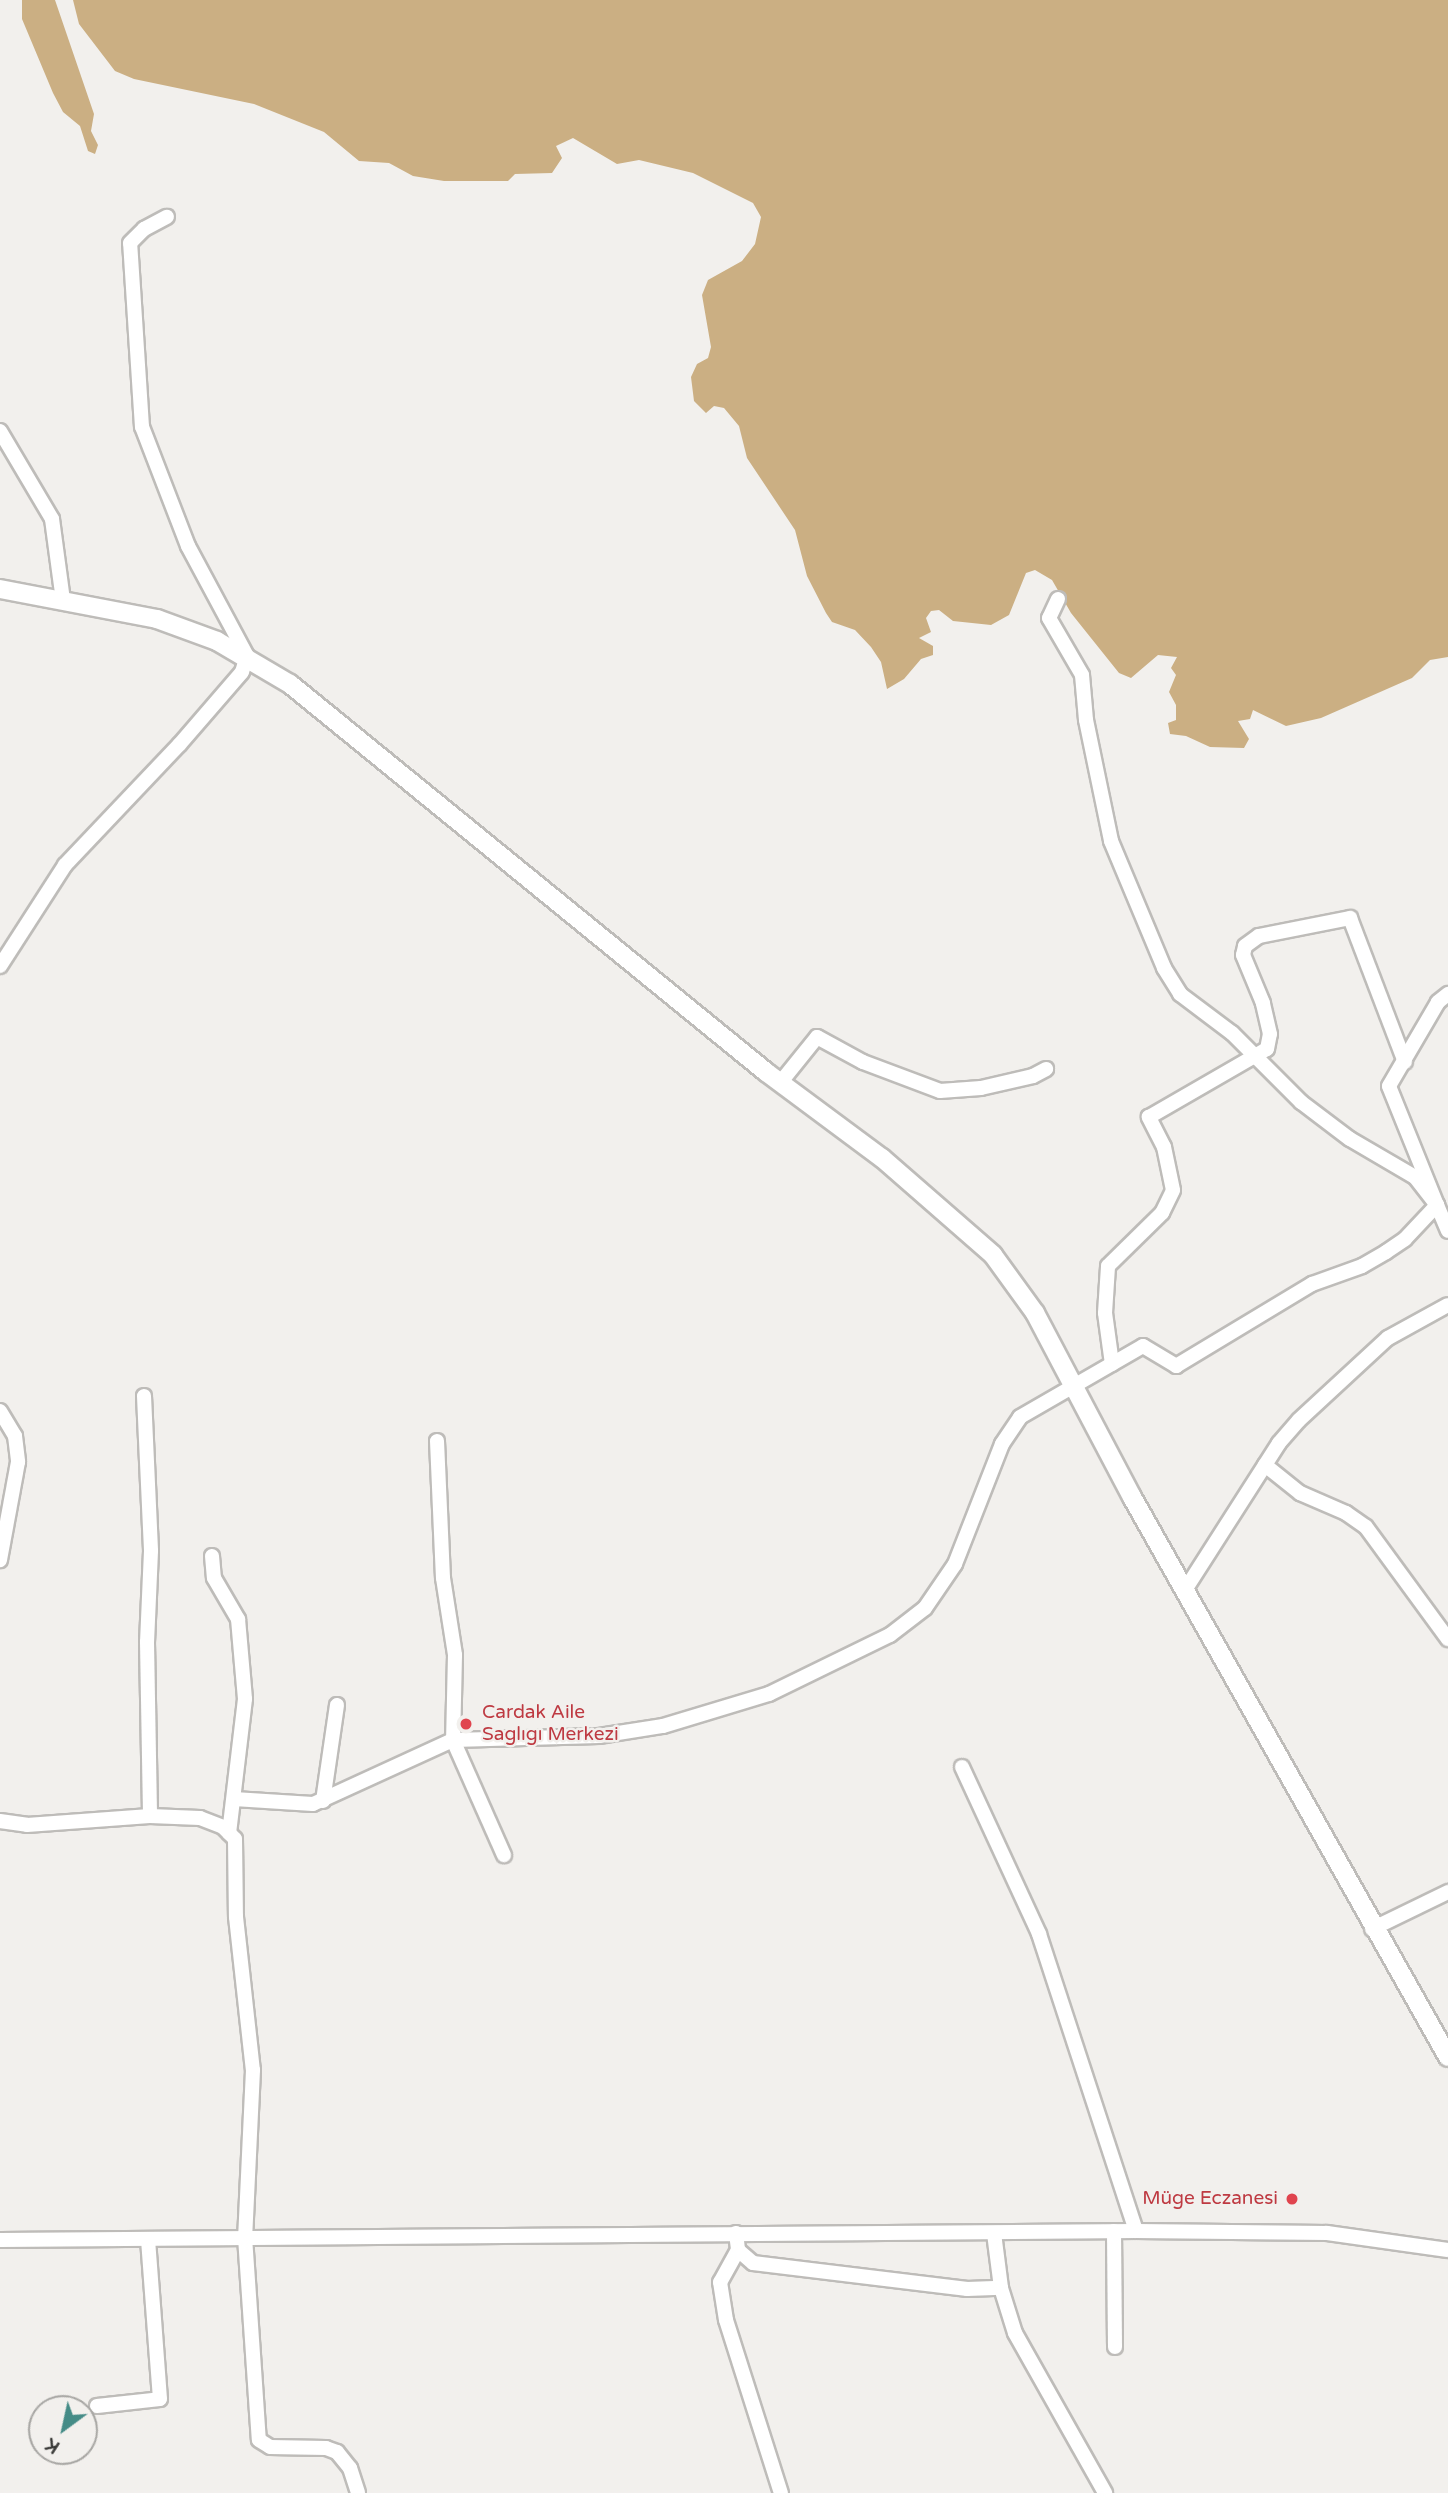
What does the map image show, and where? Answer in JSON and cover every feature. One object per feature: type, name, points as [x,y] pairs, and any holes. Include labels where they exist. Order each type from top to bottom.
[{"type":"main road","points":[[0,589],[125,610],[190,630],[247,656],[290,684],[780,1083],[882,1158],[993,1255],[1035,1313],[1072,1386],[1372,1929],[1448,2057]]},
{"type":"street","points":[[0,966],[65,865],[179,745],[242,672],[247,656],[188,546],[142,427],[130,243],[144,229],[167,218]]},
{"type":"street","points":[[0,431],[52,519],[63,600]]},
{"type":"street","points":[[1058,599],[1049,618],[1082,675],[1086,720],[1111,841],[1164,968],[1180,994],[1206,1010],[1301,1102],[1350,1139],[1416,1177],[1437,1205]]},
{"type":"street","points":[[1112,1364],[1105,1313],[1108,1266],[1162,1213],[1173,1190],[1164,1147],[1149,1117],[1256,1058],[1267,1048],[1270,1034],[1263,1003],[1243,955],[1245,946],[1259,936],[1350,918],[1405,1062]]},
{"type":"street","points":[[1448,994],[1438,1002],[1389,1086],[1448,1231]]},
{"type":"street","points":[[780,1083],[817,1037],[863,1062],[940,1091],[981,1088],[1033,1076],[1046,1069]]},
{"type":"street","points":[[234,1799],[323,1801],[436,1744],[453,1740],[599,1736],[663,1726],[769,1694],[890,1635],[925,1608],[955,1564],[1011,1427],[1034,1407],[1149,1346],[1166,1363],[1176,1366],[1312,1284],[1386,1252],[1437,1205]]},
{"type":"street","points":[[1185,1590],[1265,1465],[1299,1420],[1388,1338],[1448,1305]]},
{"type":"street","points":[[144,1396],[151,1551],[147,1642],[150,1816]]},
{"type":"street","points":[[0,1411],[15,1436],[18,1462],[0,1560]]},
{"type":"street","points":[[438,1441],[443,1578],[454,1655],[453,1740],[504,1855]]},
{"type":"street","points":[[1265,1465],[1300,1493],[1346,1513],[1366,1527],[1448,1639]]},
{"type":"street","points":[[212,1556],[214,1578],[238,1619],[246,1699],[229,1833]]},
{"type":"street","points":[[323,1801],[337,1705]]},
{"type":"street","points":[[962,1767],[1039,1934],[1136,2231]]},
{"type":"street","points":[[0,1821],[27,1825],[150,1816],[200,1818],[229,1833],[239,1851],[236,1917],[253,2070],[244,2237],[259,2440],[270,2447],[326,2448],[337,2452],[351,2468],[358,2493]]},
{"type":"street","points":[[1372,1929],[1448,1892]]},
{"type":"street","points":[[1114,2231],[1115,2347]]},
{"type":"street","points":[[0,2239],[1136,2231],[1327,2233],[1448,2250]]},
{"type":"street","points":[[736,2233],[738,2250],[720,2282],[726,2319],[781,2493]]},
{"type":"street","points":[[995,2233],[1001,2288],[1015,2333],[1105,2493]]},
{"type":"street","points":[[98,2406],[160,2399],[148,2239]]},
{"type":"street","points":[[738,2250],[753,2263],[967,2289],[1001,2288]]},
{"type":"shaded area","points":[[22,0],[55,0],[94,114],[91,131],[98,145],[95,154],[88,151],[80,126],[63,112],[53,93],[22,19]]},
{"type":"shaded area","points":[[73,0],[1448,0],[1448,657],[1430,660],[1412,678],[1321,718],[1286,726],[1253,710],[1250,719],[1238,721],[1249,739],[1244,748],[1210,747],[1186,736],[1170,734],[1168,723],[1176,720],[1176,705],[1169,692],[1176,675],[1171,668],[1177,657],[1158,655],[1131,678],[1119,673],[1071,613],[1052,580],[1035,570],[1026,573],[1009,615],[991,625],[953,621],[939,610],[931,611],[926,618],[931,632],[919,638],[933,646],[933,655],[921,659],[904,679],[887,689],[881,662],[871,647],[855,630],[832,622],[826,613],[807,576],[795,530],[747,458],[739,426],[724,408],[714,406],[706,413],[694,401],[691,377],[697,364],[708,358],[711,347],[702,295],[708,280],[742,261],[755,244],[761,217],[753,203],[693,173],[639,160],[617,164],[573,138],[556,146],[562,158],[552,173],[515,174],[508,181],[444,181],[413,176],[389,163],[359,161],[324,132],[254,104],[134,79],[115,71],[79,24]]},
{"type":"place","name":"Cardak Aile Saglıgı Merkezi","points":[[466,1724]]},
{"type":"place","name":"Müge Eczanesi","points":[[1292,2199]]}]
